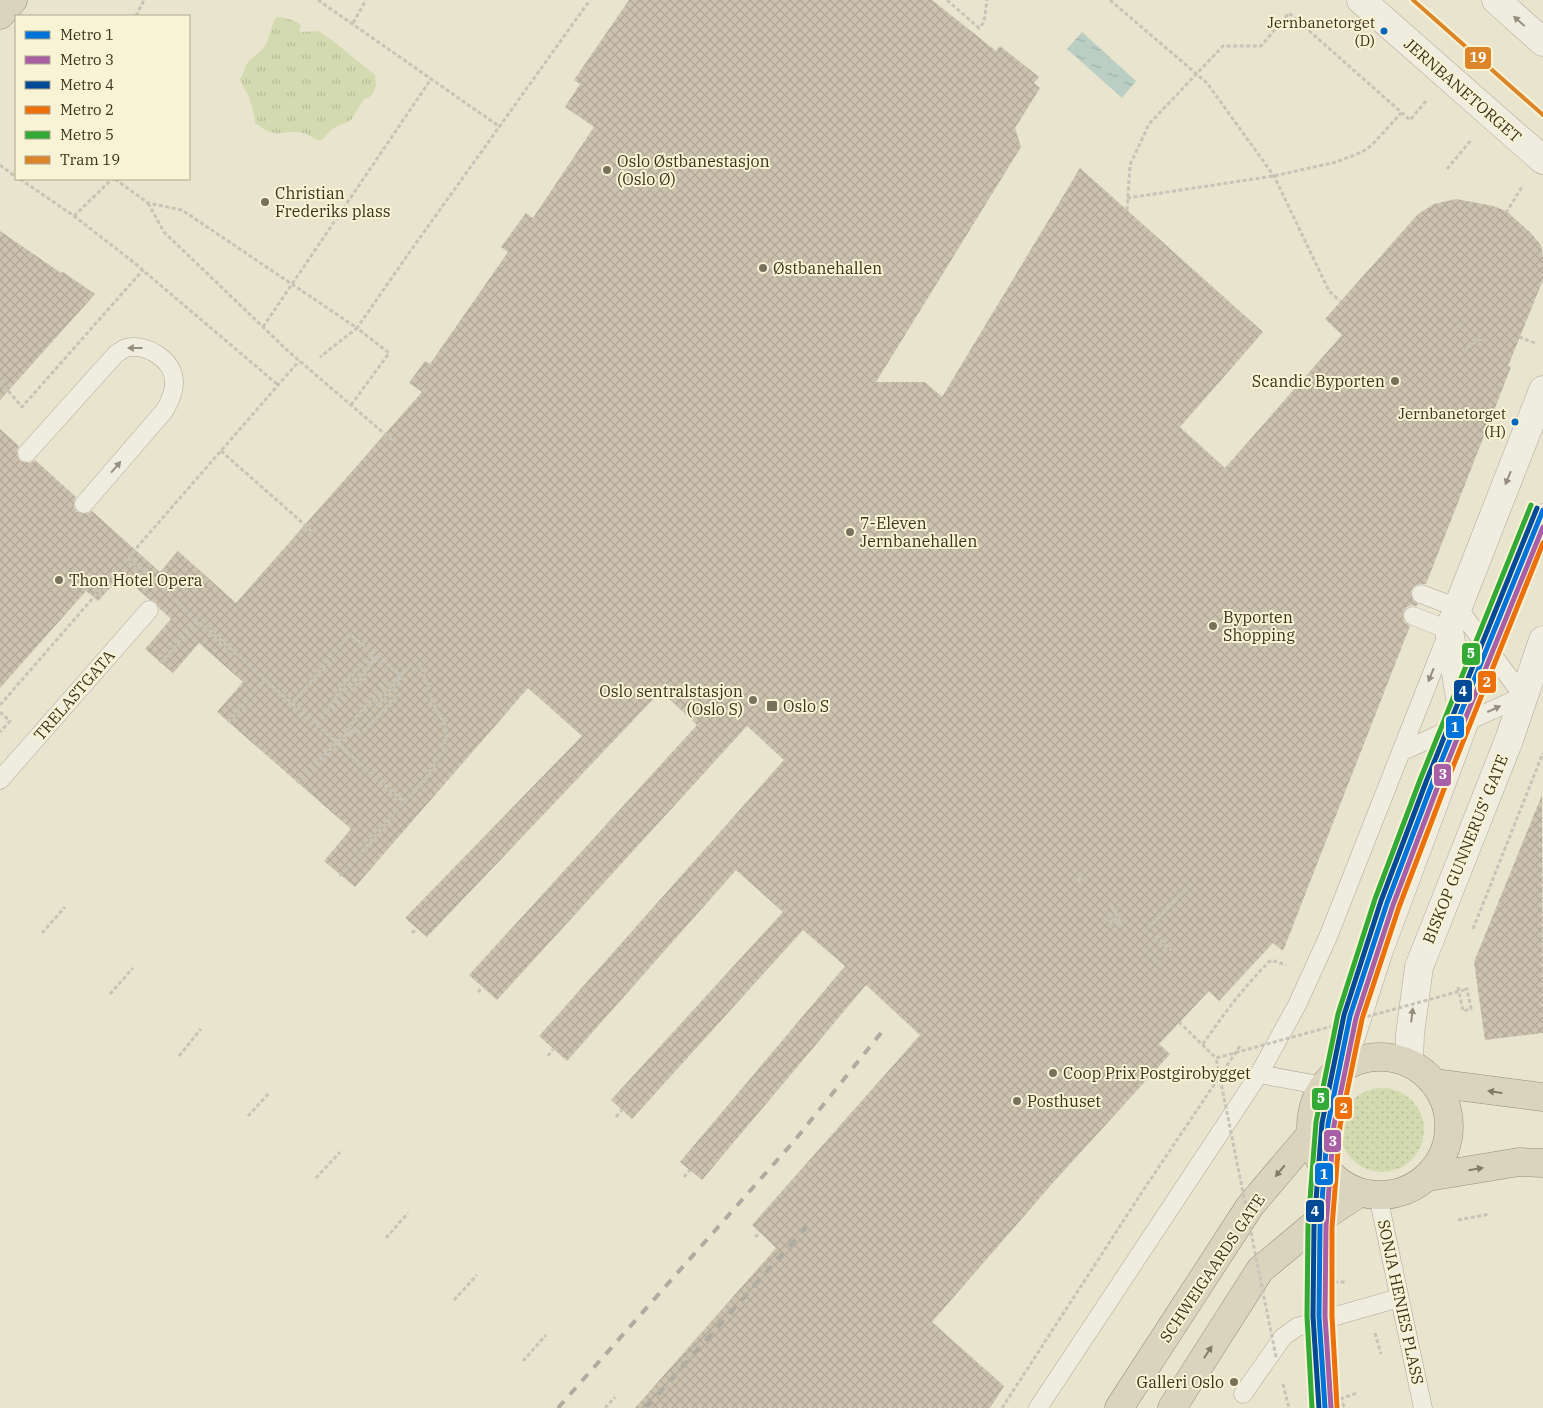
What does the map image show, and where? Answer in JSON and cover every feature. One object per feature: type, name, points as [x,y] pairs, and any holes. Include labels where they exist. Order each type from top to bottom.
[{"type":"highway","points":[[0,15],[13,0]]},
{"type":"highway","points":[[1172,1408],[1260,1270],[1326,1214],[1369,1194],[1407,1190],[1428,1177],[1440,1161],[1447,1143],[1449,1123],[1446,1104],[1434,1084],[1422,1072],[1409,1063],[1389,1058],[1374,1057],[1357,1061],[1331,1079],[1313,1108],[1311,1134],[1317,1155],[1328,1172],[1342,1184],[1369,1194]]},
{"type":"highway","points":[[1434,1084],[1543,1098]]},
{"type":"highway","name":"SCHWEIGAARDS GATE","points":[[1119,1408],[1250,1206],[1311,1134]]},
{"type":"highway","points":[[1428,1177],[1520,1162],[1543,1163]]},
{"type":"street","name":"JERNBANETORGET","points":[[1361,0],[1543,160]]},
{"type":"street","points":[[1496,0],[1543,42]]},
{"type":"street","points":[[1331,1079],[1352,1034],[1378,953],[1464,723],[1453,619],[1543,390]]},
{"type":"street","name":"BISKOP GUNNERUS’ GATE","points":[[1409,1063],[1411,1026],[1419,967],[1506,746],[1543,640]]},
{"type":"lane","points":[[27,453],[116,354],[126,348],[143,348],[158,355],[168,364],[174,380],[172,398],[165,410],[84,504]]},
{"type":"lane","points":[[1464,723],[1498,626],[1543,513]]},
{"type":"lane","points":[[1401,752],[1524,696],[1489,651],[1421,594]]},
{"type":"lane","name":"TRELASTGATA","points":[[0,780],[148,610]]},
{"type":"lane","points":[[1413,616],[1453,619]]},
{"type":"lane","points":[[1038,1408],[1259,1074],[1298,1005],[1328,937],[1453,619]]},
{"type":"lane","points":[[1259,1074],[1331,1079]]},
{"type":"lane","name":"SONJA HENIES PLASS","points":[[1369,1194],[1399,1298],[1423,1408]]},
{"type":"lane","points":[[1243,1394],[1283,1337],[1297,1327],[1399,1298]]},
{"type":"path","points":[[136,15],[144,0]]},
{"type":"path","points":[[318,0],[500,127]]},
{"type":"path","points":[[352,24],[366,0]]},
{"type":"path","points":[[320,357],[357,328],[408,253],[590,0]]},
{"type":"path","points":[[947,0],[979,28],[984,22],[987,0]]},
{"type":"path","points":[[1110,0],[1207,83],[1274,176],[1329,292],[1340,301]]},
{"type":"path","points":[[1127,210],[1126,198],[1130,165],[1149,124],[1223,46],[1261,46],[1289,13],[1410,120],[1419,110]]},
{"type":"path","points":[[263,327],[431,79]]},
{"type":"path","points":[[1126,198],[1274,176],[1336,162],[1362,152],[1372,145],[1401,113]]},
{"type":"path","points":[[1447,168],[1461,152]]},
{"type":"path","points":[[0,165],[15,175]]},
{"type":"path","points":[[21,180],[74,216],[143,270],[278,385]]},
{"type":"path","points":[[74,216],[112,180]]},
{"type":"path","points":[[114,180],[148,203],[182,210],[292,286],[357,328],[389,353],[351,405]]},
{"type":"path","points":[[1506,213],[1524,183]]},
{"type":"path","points":[[148,203],[164,232],[299,361],[394,442]]},
{"type":"path","points":[[0,382],[22,407],[143,270]]},
{"type":"path","points":[[1457,324],[1463,330]]},
{"type":"path","points":[[1519,337],[1535,344]]},
{"type":"path","points":[[1467,348],[1482,338]]},
{"type":"path","points":[[0,704],[299,361]]},
{"type":"path","points":[[220,451],[314,533]]},
{"type":"path","points":[[128,558],[160,586]]},
{"type":"path","points":[[173,597],[405,803]]},
{"type":"path","points":[[160,663],[199,620]]},
{"type":"path","points":[[293,703],[350,634],[401,676]]},
{"type":"path","points":[[316,724],[327,711],[338,692],[358,668],[376,656]]},
{"type":"path","points":[[327,711],[345,698],[366,674],[376,656]]},
{"type":"path","points":[[340,876],[405,803],[434,767],[443,751],[446,732],[444,723],[432,699],[419,660]]},
{"type":"path","points":[[297,783],[337,742],[361,724],[412,663]]},
{"type":"path","points":[[346,734],[355,718],[382,687],[401,676]]},
{"type":"path","points":[[346,734],[367,729],[394,697],[401,676]]},
{"type":"path","points":[[228,722],[266,680]]},
{"type":"path","points":[[0,712],[10,721],[0,732]]},
{"type":"path","points":[[1473,928],[1543,753]]},
{"type":"path","points":[[1079,882],[1080,874],[1083,871]]},
{"type":"path","points":[[1144,933],[1194,880]]},
{"type":"path","points":[[42,933],[65,907]]},
{"type":"path","points":[[1112,907],[1122,926]]},
{"type":"path","points":[[1107,914],[1122,926]]},
{"type":"path","points":[[1103,918],[1122,926]]},
{"type":"path","points":[[412,933],[417,928]]},
{"type":"path","points":[[1155,936],[1171,950]]},
{"type":"path","points":[[1144,949],[1160,963]]},
{"type":"path","points":[[1203,1044],[1222,1017],[1271,960],[1286,966]]},
{"type":"path","points":[[110,994],[133,968]]},
{"type":"path","points":[[1216,1058],[1464,990],[1467,989],[1471,1009],[1463,1011],[1458,986]]},
{"type":"path","points":[[478,992],[483,987]]},
{"type":"path","points":[[1179,1022],[1216,1058],[1276,1357]]},
{"type":"path","points":[[179,1056],[201,1029]]},
{"type":"path","points":[[1002,1408],[1144,1189],[1243,1042]]},
{"type":"path","points":[[548,1056],[554,1049]]},
{"type":"path","points":[[248,1116],[270,1092]]},
{"type":"path","points":[[616,1117],[622,1110]]},
{"type":"path","points":[[316,1178],[340,1152]]},
{"type":"path","points":[[684,1177],[690,1170]]},
{"type":"path","points":[[386,1238],[408,1213]]},
{"type":"path","points":[[1458,1220],[1490,1214]]},
{"type":"path","points":[[756,1237],[760,1233]]},
{"type":"path","points":[[454,1300],[477,1275]]},
{"type":"path","points":[[523,1362],[546,1335]]},
{"type":"path","points":[[1318,1408],[1314,1401],[1315,1396],[1334,1393],[1345,1408]]},
{"type":"path","points":[[1340,1399],[1357,1393]]},
{"type":"path","points":[[604,1408],[614,1397]]},
{"type":"green space","points":[[276,17],[286,18],[298,23],[301,25],[299,30],[301,32],[318,31],[375,75],[376,85],[373,93],[364,99],[351,120],[332,129],[322,140],[317,140],[304,133],[269,132],[255,123],[250,100],[239,79],[248,62],[265,46]]},
{"type":"green space","points":[[1382,1088],[1398,1091],[1412,1100],[1421,1114],[1424,1130],[1421,1146],[1412,1160],[1398,1169],[1382,1172],[1366,1169],[1352,1160],[1343,1146],[1340,1130],[1343,1114],[1352,1100],[1366,1091]]},
{"type":"water","points":[[1082,32],[1136,81],[1122,98],[1067,49]]},
{"type":"building","points":[[629,0],[932,0],[996,51],[1000,46],[1039,77],[1034,83],[1040,88],[1015,128],[1021,147],[876,382],[925,382],[942,397],[1080,168],[1263,332],[1180,427],[1225,468],[1342,335],[1325,319],[1418,214],[1434,204],[1456,199],[1493,206],[1506,211],[1531,233],[1541,245],[1543,280],[1508,366],[1511,367],[1426,584],[1414,586],[1411,591],[1413,600],[1418,604],[1417,606],[1407,607],[1403,613],[1404,622],[1410,626],[1283,951],[1273,943],[1219,1001],[1209,991],[1159,1044],[1170,1054],[1051,1185],[932,1322],[1004,1386],[990,1408],[635,1408],[776,1248],[752,1225],[920,1035],[866,985],[702,1180],[680,1162],[845,966],[803,930],[632,1119],[611,1100],[783,912],[736,870],[567,1061],[539,1036],[784,760],[747,726],[497,1000],[469,975],[697,725],[661,691],[427,937],[405,918],[582,736],[528,688],[355,887],[324,861],[351,829],[217,712],[243,682],[199,643],[173,673],[145,649],[171,619],[159,608],[156,602],[150,600],[122,575],[98,601],[86,591],[0,688],[0,429],[19,446],[17,456],[20,461],[30,463],[35,460],[76,497],[74,507],[77,512],[87,514],[92,511],[160,572],[178,551],[236,603],[422,392],[409,383],[425,361],[430,364],[508,252],[501,247],[526,213],[533,218],[594,127],[565,107],[580,84],[574,80]]},
{"type":"building","points":[[0,231],[95,294],[0,400]]},
{"type":"building","points":[[1542,795],[1543,1033],[1485,1040],[1474,962]]},
{"type":"railway","points":[[558,1408],[795,1140],[885,1028]]},
{"type":"railway","points":[[646,1408],[809,1224]]},
{"type":"metro line","name":"5","points":[[1312,1408],[1307,1316],[1308,1225],[1316,1122],[1338,1014],[1375,899],[1420,780],[1531,505]]},
{"type":"metro line","name":"4","points":[[1319,1408],[1313,1316],[1314,1226],[1322,1123],[1344,1015],[1381,901],[1426,782],[1537,508]]},
{"type":"metro line","name":"1","points":[[1325,1408],[1319,1316],[1320,1226],[1328,1124],[1350,1016],[1387,903],[1432,784],[1543,510]]},
{"type":"metro line","name":"3","points":[[1331,1408],[1325,1316],[1326,1226],[1334,1125],[1356,1018],[1393,905],[1438,786],[1543,527]]},
{"type":"metro line","name":"2","points":[[1337,1407],[1332,1316],[1332,1227],[1340,1126],[1362,1019],[1399,907],[1444,789],[1543,543]]},
{"type":"tram line","name":"19","points":[[1413,0],[1543,115]]},
{"type":"place","name":"Jernbanetorget (D)","points":[[1384,31]]},
{"type":"place","name":"Oslo Østbanestasjon (Oslo Ø)","points":[[607,170]]},
{"type":"place","name":"Christian Frederiks plass","points":[[265,202]]},
{"type":"place","name":"Østbanehallen","points":[[763,268]]},
{"type":"place","name":"Scandic Byporten","points":[[1395,381]]},
{"type":"place","name":"Jernbanetorget (H)","points":[[1515,422]]},
{"type":"place","name":"7-Eleven Jernbanehallen","points":[[850,532]]},
{"type":"place","name":"Thon Hotel Opera","points":[[59,580]]},
{"type":"place","name":"Byporten Shopping","points":[[1213,626]]},
{"type":"place","name":"Oslo sentralstasjon (Oslo S)","points":[[753,700]]},
{"type":"place","name":"Oslo S","points":[[772,706]]},
{"type":"place","name":"Coop Prix Postgirobygget","points":[[1053,1073]]},
{"type":"place","name":"Posthuset","points":[[1017,1101]]},
{"type":"place","name":"Galleri Oslo","points":[[1234,1382]]}]
